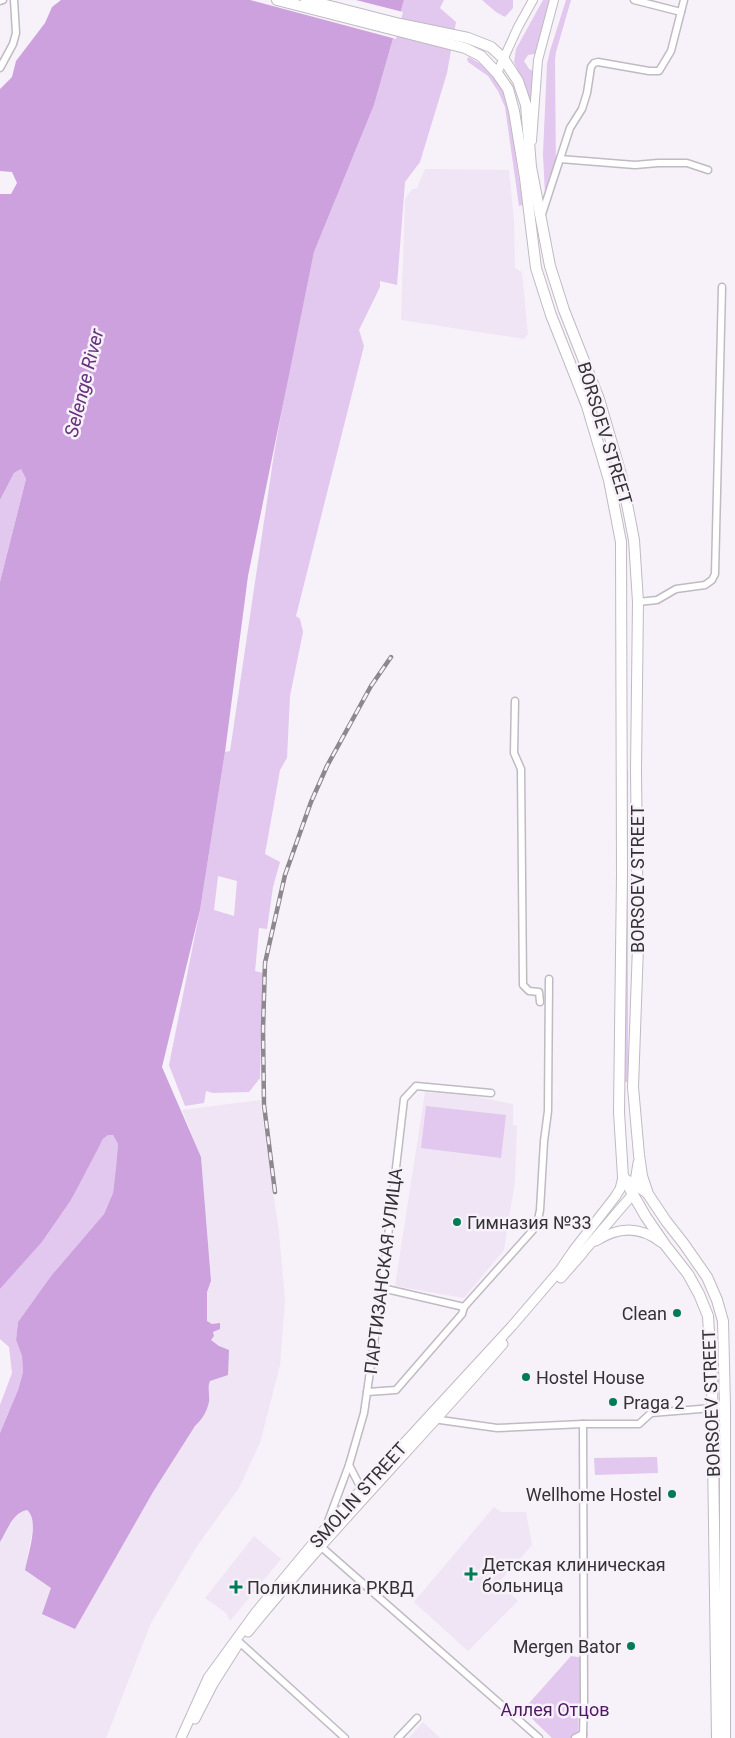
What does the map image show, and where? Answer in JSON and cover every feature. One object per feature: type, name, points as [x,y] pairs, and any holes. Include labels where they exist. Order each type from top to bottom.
[{"type":"main road","points":[[277,0],[467,43]]},
{"type":"main road","points":[[306,0],[467,43]]},
{"type":"main road","name":"BORSOEV STREET","points":[[467,43],[491,47],[503,58],[518,81],[526,105],[530,168],[550,266],[556,288],[599,399],[622,478],[634,540],[638,602],[636,770],[638,946],[633,1087],[639,1156],[642,1176],[648,1194],[702,1269],[717,1300],[723,1321],[725,1407],[725,1738]]},
{"type":"main road","name":"BORSOEV STREET","points":[[467,43],[498,73],[508,89],[514,111],[525,178],[536,268],[551,315],[587,406],[609,480],[621,542],[619,1112],[623,1177],[634,1190],[666,1246],[688,1274],[708,1316],[717,1638],[717,1738]]},
{"type":"main road","points":[[622,602],[638,602]]},
{"type":"main road","points":[[620,1087],[633,1087]]},
{"type":"main road","points":[[639,1156],[634,1190],[648,1194]]},
{"type":"main road","name":"SMOLIN STREET","points":[[181,1738],[208,1678],[318,1544],[325,1529],[431,1419],[560,1270],[615,1197],[620,1189],[623,1177]]},
{"type":"main road","name":"SMOLIN STREET","points":[[560,1270],[582,1254],[634,1190]]},
{"type":"main road","name":"SMOLIN STREET","points":[[590,1245],[617,1230],[633,1230],[644,1231],[666,1246]]},
{"type":"main road","points":[[318,1544],[431,1419],[490,1360],[582,1254]]},
{"type":"main road","points":[[187,1738],[196,1717],[238,1641]]},
{"type":"street","points":[[0,68],[13,44],[16,33],[14,0]]},
{"type":"street","points":[[498,73],[508,46],[533,0]]},
{"type":"street","points":[[530,168],[538,60],[554,0]]},
{"type":"street","points":[[634,0],[681,12]]},
{"type":"street","points":[[541,215],[570,128],[582,109],[587,93],[591,67],[594,63],[598,62],[659,71],[671,51],[684,0]]},
{"type":"street","points":[[491,47],[501,48],[508,46]]},
{"type":"street","points":[[560,159],[635,165],[687,163],[708,170]]},
{"type":"street","points":[[638,602],[657,600],[676,589],[705,585],[712,580],[715,574],[722,287]]},
{"type":"street","points":[[515,701],[514,754],[521,769],[523,985],[528,990],[538,992],[540,1002]]},
{"type":"street","points":[[367,1392],[396,1390],[462,1314],[464,1307],[533,1230],[538,1220],[548,1111],[549,979]]},
{"type":"street","name":"ПАРТИЗАНСКАЯ УЛИЦА","points":[[325,1529],[349,1465],[364,1413],[382,1288],[404,1099],[416,1086],[491,1093]]},
{"type":"street","points":[[382,1288],[464,1307]]},
{"type":"street","points":[[431,1419],[497,1428],[583,1424],[639,1424],[652,1413],[725,1407]]},
{"type":"street","points":[[580,1736],[584,1704],[583,1424]]},
{"type":"street","points":[[349,1465],[362,1490]]},
{"type":"street","points":[[318,1544],[539,1738]]},
{"type":"street","points":[[238,1641],[345,1738]]},
{"type":"street","points":[[398,1738],[417,1718]]},
{"type":"shaded area","points":[[425,169],[509,170],[514,220],[515,268],[522,272],[528,334],[524,339],[401,320],[405,199],[412,189],[417,188]]},
{"type":"shaded area","name":"Гимназия №33","points":[[425,1092],[473,1096],[513,1104],[513,1125],[517,1126],[515,1181],[504,1250],[464,1298],[395,1286]]},
{"type":"shaded area","points":[[260,1100],[279,1233],[285,1300],[280,1365],[260,1443],[239,1488],[197,1546],[151,1623],[106,1738],[0,1738],[0,1542],[15,1517],[21,1511],[27,1510],[32,1514],[34,1522],[25,1570],[153,1492],[195,1426],[201,1421],[209,1403],[208,1386],[219,1346],[211,1340],[215,1330],[212,1324],[207,1321],[207,1292],[211,1281],[201,1157],[182,1110]]},
{"type":"shaded area","name":"Детская клиническая больница","points":[[494,1507],[501,1512],[526,1512],[532,1545],[499,1582],[518,1601],[468,1651],[414,1602]]},
{"type":"shaded area","name":"Поликлиника РКВД","points":[[254,1536],[281,1559],[230,1621],[226,1613],[205,1598]]},
{"type":"shaded area","points":[[423,1722],[440,1738],[409,1738]]},
{"type":"green space","points":[[404,0],[444,0],[440,8],[456,22],[447,73],[420,162],[405,182],[397,285],[380,281],[380,287],[359,330],[364,346],[296,616],[300,619],[303,632],[290,696],[287,758],[280,770],[265,854],[280,862],[273,887],[267,929],[259,928],[255,971],[263,973],[260,1078],[249,1092],[213,1093],[206,1091],[204,1103],[185,1106],[169,1065],[200,910],[225,752],[230,751],[274,454],[287,381],[314,252],[374,105]],"holes":[[[218,876],[237,881],[234,916],[214,910]]]},
{"type":"green space","points":[[482,0],[513,0],[513,8],[505,17]]},
{"type":"green space","points":[[543,0],[556,0],[540,53],[528,55],[524,61],[529,69],[537,73],[534,122],[527,90],[514,62],[516,49]]},
{"type":"green space","points":[[566,0],[571,0],[555,60],[556,174],[545,195],[543,154],[547,64]]},
{"type":"green space","points":[[469,57],[486,67],[503,88],[513,117],[517,166],[523,205],[519,206],[505,107],[498,91],[488,76],[468,62],[467,59]]},
{"type":"green space","points":[[21,469],[26,479],[0,582],[0,500],[14,473]]},
{"type":"green space","points":[[625,770],[628,770],[628,1082],[625,1082]]},
{"type":"green space","points":[[426,1106],[506,1115],[501,1158],[421,1148]]},
{"type":"green space","points":[[108,1135],[113,1135],[118,1144],[113,1193],[104,1214],[51,1276],[18,1322],[16,1340],[22,1356],[23,1372],[18,1390],[0,1433],[0,1405],[12,1373],[9,1347],[0,1339],[0,1289],[42,1242],[71,1200],[87,1167],[103,1139]]},
{"type":"green space","points":[[657,1457],[658,1473],[595,1475],[594,1458]]},
{"type":"green space","name":"Аллея Отцов","points":[[571,1656],[584,1658],[584,1702],[579,1706],[578,1738],[552,1738],[523,1710]]},
{"type":"water","name":"Selenge River","points":[[61,0],[404,0],[374,105],[314,252],[248,576],[225,752],[200,910],[162,1067],[201,1157],[211,1281],[207,1292],[207,1321],[212,1324],[220,1323],[220,1329],[213,1332],[214,1336],[211,1340],[229,1350],[228,1375],[210,1381],[209,1402],[204,1415],[153,1492],[75,1629],[42,1614],[51,1588],[25,1570],[33,1529],[33,1521],[27,1510],[22,1511],[14,1518],[0,1542],[0,1433],[18,1390],[23,1372],[22,1356],[16,1340],[18,1322],[51,1276],[104,1214],[113,1193],[118,1144],[113,1135],[108,1135],[103,1139],[71,1200],[42,1242],[0,1289],[0,582],[26,479],[21,469],[14,473],[0,500],[0,194],[11,194],[17,183],[12,172],[0,171],[0,89],[12,77],[16,61],[45,23],[52,7]]},
{"type":"pier","points":[[250,0],[356,0],[403,12],[396,39]]},
{"type":"railway","points":[[275,1192],[264,1105],[263,1030],[265,963],[285,875],[311,802],[327,766],[371,686],[391,657]]},
{"type":"place","name":"Гимназия №33","points":[[457,1222]]},
{"type":"place","name":"Clean","points":[[677,1313]]},
{"type":"place","name":"Hostel House","points":[[526,1377]]},
{"type":"place","name":"Praga 2","points":[[613,1402]]},
{"type":"place","name":"Wellhome Hostel","points":[[672,1494]]},
{"type":"place","name":"Детская клиническая больница","points":[[471,1574]]},
{"type":"place","name":"Поликлиника РКВД","points":[[236,1587]]},
{"type":"place","name":"Mergen Bator","points":[[631,1646]]}]
